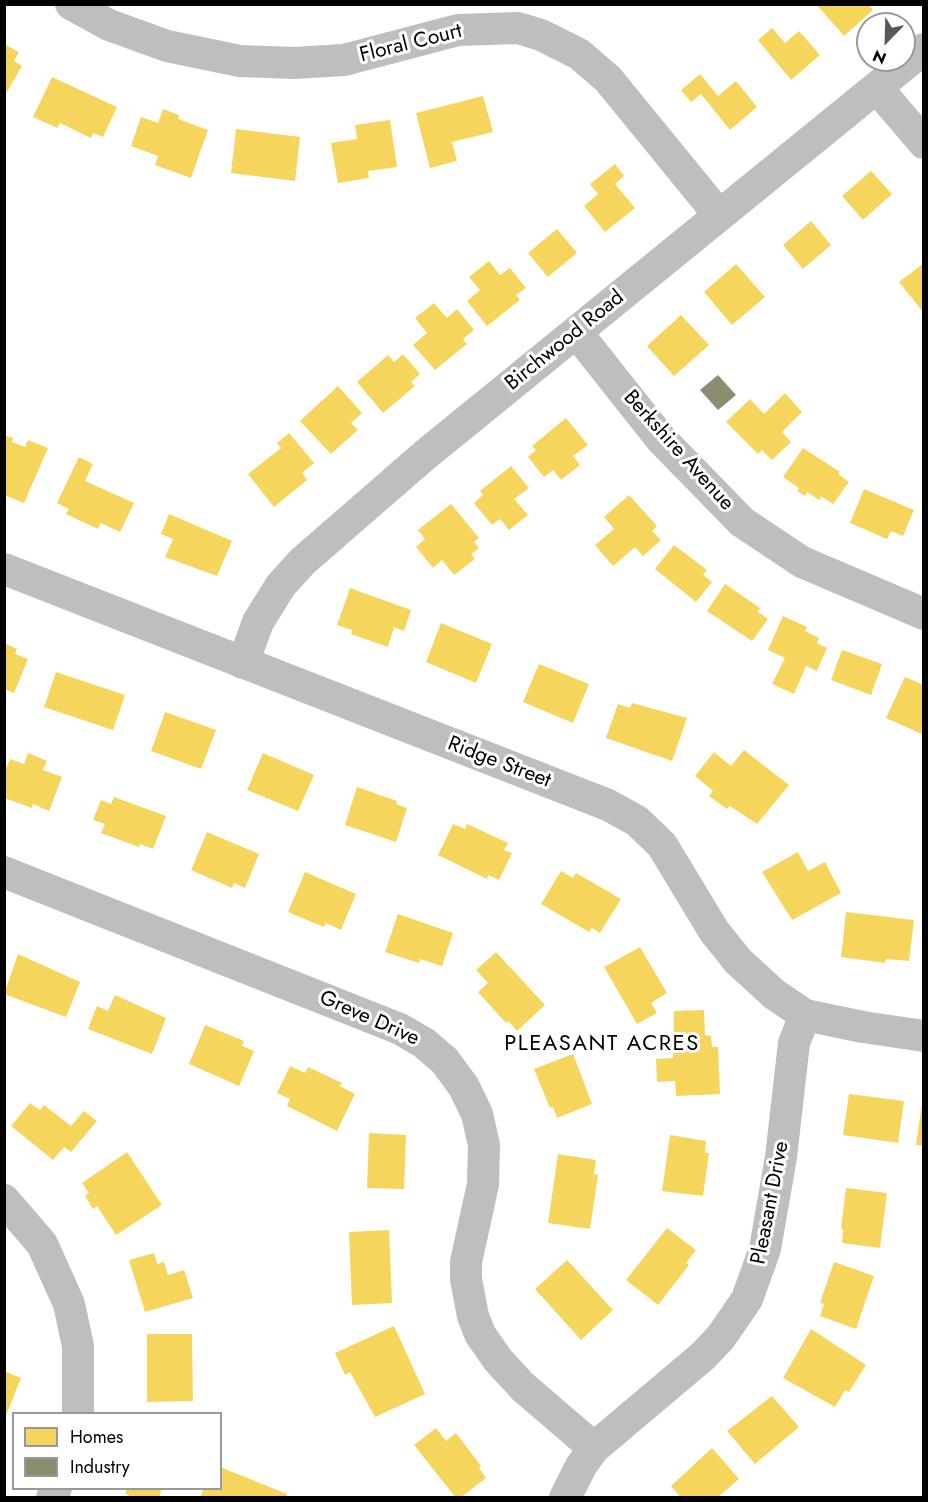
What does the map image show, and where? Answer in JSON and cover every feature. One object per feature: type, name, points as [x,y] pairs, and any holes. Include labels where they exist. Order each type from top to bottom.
[{"type":"street","name":"Floral Court","points":[[71,4],[109,25],[167,46],[240,62],[294,63],[344,60],[458,30],[518,28],[541,35],[579,54],[609,79],[719,215]]},
{"type":"street","name":"Birchwood Road","points":[[243,663],[258,622],[281,585],[303,561],[426,455],[924,49]]},
{"type":"street","points":[[877,88],[924,143]]},
{"type":"street","name":"Berkshire Avenue","points":[[577,333],[661,440],[742,522],[802,562],[924,614]]},
{"type":"street","name":"Ridge Street","points":[[4,569],[608,805],[637,821],[662,845],[714,931],[738,961],[774,994],[805,1015],[863,1028],[924,1036]]},
{"type":"street","name":"Greve Drive","points":[[4,872],[400,1029],[424,1043],[445,1061],[464,1087],[477,1114],[484,1145],[483,1184],[466,1262],[465,1279],[473,1316],[480,1334],[498,1360],[523,1387],[594,1448]]},
{"type":"street","name":"Pleasant Drive","points":[[565,1497],[581,1466],[594,1448],[703,1356],[721,1337],[747,1299],[765,1249],[781,1157],[794,1043],[805,1015]]},
{"type":"street","points":[[4,1200],[42,1244],[69,1304],[78,1346],[78,1412]]},
{"type":"building: Homes","points":[[816,4],[868,4],[873,10],[856,12],[856,25],[844,36]]},
{"type":"building: Homes","points":[[772,28],[785,43],[799,31],[820,55],[791,80],[758,40]]},
{"type":"building: Homes","points":[[4,44],[19,52],[14,61],[22,66],[4,97]]},
{"type":"building: Homes","points":[[700,74],[718,96],[736,81],[757,107],[730,130],[701,94],[691,102],[681,90]]},
{"type":"building: Homes","points":[[52,77],[117,107],[103,137],[93,133],[91,138],[60,123],[57,128],[33,117]]},
{"type":"building: Homes","points":[[483,96],[493,132],[452,142],[457,161],[430,168],[416,113]]},
{"type":"building: Homes","points":[[163,109],[179,115],[178,119],[208,130],[191,178],[155,165],[158,156],[131,146],[141,117],[158,123]]},
{"type":"building: Homes","points":[[390,120],[397,167],[368,171],[369,178],[338,183],[331,143],[357,139],[355,125]]},
{"type":"building: Homes","points":[[236,129],[300,137],[295,181],[231,173]]},
{"type":"building: Homes","points":[[615,164],[624,176],[615,184],[635,208],[605,232],[584,206],[598,194],[590,184]]},
{"type":"building: Homes","points":[[871,171],[892,194],[863,220],[842,196]]},
{"type":"building: Homes","points":[[811,221],[831,245],[803,269],[783,245]]},
{"type":"building: Homes","points":[[557,229],[577,253],[548,277],[528,253]]},
{"type":"building: Homes","points":[[489,261],[500,275],[510,268],[526,288],[516,295],[520,300],[487,326],[467,301],[480,290],[469,277]]},
{"type":"building: Homes","points":[[924,263],[924,313],[899,282]]},
{"type":"building: Homes","points":[[736,264],[765,297],[732,325],[704,292]]},
{"type":"building: Homes","points":[[434,303],[447,318],[457,309],[474,330],[463,339],[467,344],[435,370],[413,345],[427,333],[415,318]]},
{"type":"building: Homes","points":[[681,315],[709,345],[674,376],[647,346]]},
{"type":"building: Homes","points":[[403,354],[420,374],[411,382],[415,386],[383,413],[357,382],[388,355],[394,362]]},
{"type":"building: Homes","points":[[338,386],[362,413],[351,423],[358,430],[331,454],[300,421]]},
{"type":"building: Homes","points":[[785,393],[802,412],[782,432],[791,442],[772,460],[762,450],[758,454],[726,422],[750,399],[764,414]]},
{"type":"building: Homes","points":[[566,418],[588,445],[573,456],[580,465],[561,480],[553,470],[544,477],[528,457],[536,450],[532,446]]},
{"type":"building: Homes","points":[[289,433],[314,463],[302,473],[307,480],[274,507],[248,474],[281,448],[277,443]]},
{"type":"building: Homes","points":[[4,435],[13,438],[12,442],[25,447],[28,440],[48,448],[24,503],[4,495]]},
{"type":"building: Homes","points":[[803,448],[840,472],[838,474],[849,482],[833,504],[822,497],[819,500],[807,492],[805,496],[797,491],[799,488],[783,477]]},
{"type":"building: Homes","points":[[79,457],[93,464],[85,481],[134,503],[120,532],[101,523],[98,529],[66,514],[69,509],[57,503]]},
{"type":"building: Homes","points":[[511,466],[529,488],[514,499],[528,515],[509,530],[500,519],[492,525],[474,503],[483,495],[480,491]]},
{"type":"building: Homes","points":[[864,489],[914,510],[903,536],[891,531],[887,539],[850,523]]},
{"type":"building: Homes","points":[[629,495],[657,526],[652,531],[661,540],[643,556],[635,547],[613,566],[595,545],[614,529],[604,517]]},
{"type":"building: Homes","points":[[451,504],[479,538],[474,542],[479,548],[471,554],[475,559],[454,575],[442,560],[433,568],[416,547],[425,539],[418,530]]},
{"type":"building: Homes","points":[[169,514],[232,541],[217,576],[165,557],[173,539],[161,534]]},
{"type":"building: Homes","points":[[674,545],[707,570],[703,575],[712,582],[696,602],[655,569]]},
{"type":"building: Homes","points":[[725,584],[760,608],[758,612],[768,619],[752,641],[707,611]]},
{"type":"building: Homes","points":[[350,588],[411,610],[404,631],[394,627],[388,647],[351,634],[352,630],[337,625]]},
{"type":"building: Homes","points":[[783,616],[807,627],[805,631],[819,638],[817,643],[827,648],[817,671],[806,666],[794,694],[772,684],[785,658],[768,650]]},
{"type":"building: Homes","points":[[441,623],[492,644],[476,683],[426,662]]},
{"type":"building: Homes","points":[[4,643],[17,649],[15,654],[28,659],[14,693],[4,689]]},
{"type":"building: Homes","points":[[842,650],[882,664],[871,695],[831,680]]},
{"type":"building: Homes","points":[[539,664],[589,684],[573,723],[523,702]]},
{"type":"building: Homes","points":[[56,672],[125,695],[113,730],[44,707]]},
{"type":"building: Homes","points":[[905,677],[924,685],[924,735],[886,718]]},
{"type":"building: Homes","points":[[632,703],[687,718],[672,761],[606,738],[618,704],[630,708]]},
{"type":"building: Homes","points":[[165,712],[216,730],[201,769],[151,751]]},
{"type":"building: Homes","points":[[744,750],[789,785],[757,824],[730,806],[727,809],[709,796],[713,791],[695,776],[714,752],[731,766]]},
{"type":"building: Homes","points":[[28,753],[47,761],[43,770],[62,777],[49,811],[33,804],[32,808],[4,798],[4,774],[10,759],[24,764]]},
{"type":"building: Homes","points":[[263,753],[314,775],[298,811],[247,790]]},
{"type":"building: Homes","points":[[357,787],[397,801],[396,804],[407,808],[396,842],[345,825]]},
{"type":"building: Homes","points":[[114,797],[166,816],[153,849],[140,844],[139,847],[101,833],[105,824],[93,820],[101,800],[111,804]]},
{"type":"building: Homes","points":[[453,824],[465,829],[467,824],[508,843],[504,850],[512,853],[499,880],[488,875],[487,879],[438,855]]},
{"type":"building: Homes","points":[[207,832],[259,854],[245,888],[234,883],[232,888],[191,870]]},
{"type":"building: Homes","points":[[798,852],[808,871],[825,862],[841,893],[792,920],[762,872]]},
{"type":"building: Homes","points":[[561,871],[573,878],[576,873],[621,899],[600,933],[592,928],[589,932],[541,904]]},
{"type":"building: Homes","points":[[305,872],[356,894],[341,930],[326,923],[324,927],[288,912]]},
{"type":"building: Homes","points":[[846,912],[914,920],[909,961],[886,959],[885,963],[841,957]]},
{"type":"building: Homes","points":[[398,914],[453,933],[442,966],[420,959],[419,963],[385,952]]},
{"type":"building: Homes","points":[[640,947],[667,993],[651,1003],[657,1013],[637,1024],[604,967]]},
{"type":"building: Homes","points":[[496,952],[545,1005],[517,1031],[508,1021],[506,1023],[478,992],[488,983],[476,970]]},
{"type":"building: Homes","points":[[18,954],[80,982],[66,1017],[4,994]]},
{"type":"building: Homes","points":[[115,995],[166,1018],[152,1054],[88,1029],[97,1006],[108,1011]]},
{"type":"building: Homes","points":[[704,1010],[705,1035],[711,1036],[712,1047],[718,1047],[720,1094],[676,1096],[675,1081],[657,1082],[656,1059],[673,1058],[674,1011]]},
{"type":"building: Homes","points":[[205,1025],[244,1041],[242,1046],[254,1051],[239,1086],[189,1064]]},
{"type":"building: Homes","points":[[573,1054],[592,1104],[557,1118],[553,1107],[550,1108],[534,1069]]},
{"type":"building: Homes","points":[[290,1066],[305,1073],[308,1067],[342,1083],[340,1086],[355,1094],[337,1131],[287,1106],[290,1099],[277,1093]]},
{"type":"building: Homes","points":[[849,1094],[904,1101],[898,1143],[843,1135]]},
{"type":"building: Homes","points":[[30,1103],[40,1110],[44,1105],[71,1126],[84,1111],[97,1121],[71,1152],[64,1147],[53,1160],[11,1126]]},
{"type":"building: Homes","points":[[922,1104],[924,1104],[924,1145],[916,1145]]},
{"type":"building: Homes","points":[[369,1133],[406,1135],[404,1189],[367,1188]]},
{"type":"building: Homes","points":[[670,1135],[706,1141],[705,1153],[709,1153],[703,1196],[662,1191]]},
{"type":"building: Homes","points":[[127,1152],[162,1205],[116,1235],[97,1206],[93,1209],[85,1196],[89,1193],[82,1183]]},
{"type":"building: Homes","points":[[558,1154],[596,1160],[594,1174],[598,1175],[590,1229],[548,1223]]},
{"type":"building: Homes","points":[[846,1188],[887,1193],[880,1248],[842,1243],[843,1229],[841,1229]]},
{"type":"building: Homes","points":[[667,1228],[696,1250],[686,1263],[689,1265],[658,1305],[626,1280]]},
{"type":"building: Homes","points":[[389,1230],[392,1303],[352,1305],[349,1232]]},
{"type":"building: Homes","points":[[154,1253],[157,1264],[164,1262],[168,1275],[184,1270],[193,1298],[145,1312],[129,1260]]},
{"type":"building: Homes","points":[[567,1260],[613,1310],[581,1340],[535,1289]]},
{"type":"building: Homes","points":[[834,1262],[874,1276],[856,1329],[820,1316],[824,1304],[820,1303]]},
{"type":"building: Homes","points":[[394,1326],[425,1394],[375,1417],[350,1372],[345,1375],[335,1353]]},
{"type":"building: Homes","points":[[811,1329],[866,1365],[849,1392],[845,1390],[835,1407],[783,1378]]},
{"type":"building: Homes","points":[[147,1334],[192,1334],[193,1401],[147,1402]]},
{"type":"building: Homes","points":[[4,1371],[21,1378],[5,1418],[4,1418]]},
{"type":"building: Homes","points":[[772,1396],[799,1427],[755,1464],[727,1431]]},
{"type":"building: Homes","points":[[436,1428],[446,1441],[456,1433],[481,1466],[479,1468],[486,1478],[460,1498],[456,1498],[414,1445]]},
{"type":"building: Homes","points":[[712,1448],[739,1479],[717,1498],[681,1498],[671,1486]]},
{"type":"building: Homes","points":[[222,1468],[287,1494],[286,1498],[200,1498],[203,1490],[222,1490]]},
{"type":"building: Homes","points":[[126,1490],[161,1490],[159,1498],[135,1498],[125,1494]]},
{"type":"building: Industry","points":[[718,375],[736,395],[718,410],[700,390]]},
{"type":"district","name":"PLEASANT ACRES","points":[[602,1045]]}]
